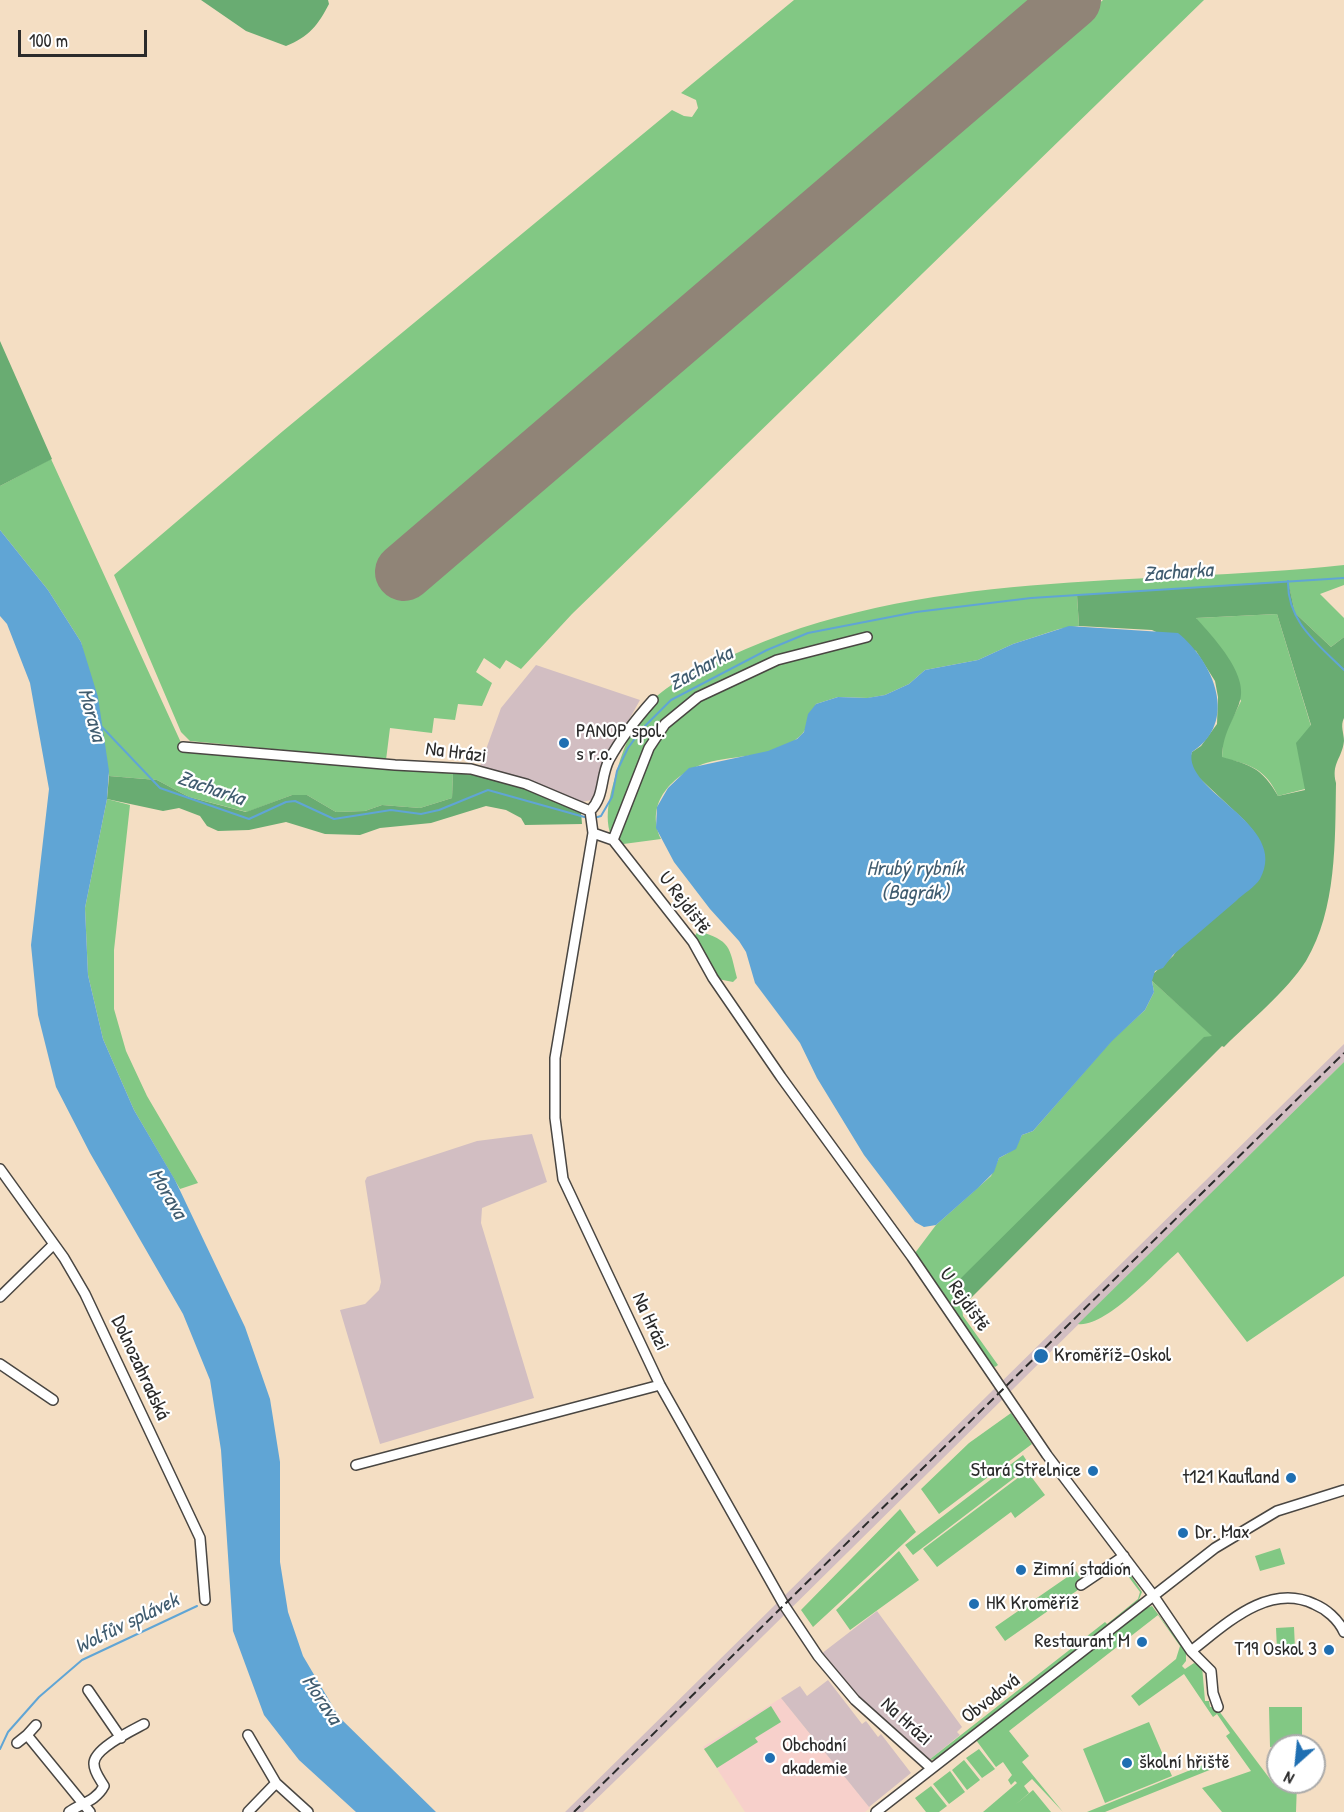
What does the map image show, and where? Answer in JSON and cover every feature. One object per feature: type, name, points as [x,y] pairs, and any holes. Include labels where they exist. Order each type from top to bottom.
[{"type":"street","points":[[593,830],[613,840],[649,748],[664,724],[698,697],[777,660],[867,637]]},
{"type":"street","points":[[590,812],[601,799],[608,763],[629,727],[653,700]]},
{"type":"street","name":"Na Hrázi","points":[[183,747],[395,765],[471,769],[526,784],[590,812],[593,830],[555,1058],[555,1118],[563,1179],[660,1385],[778,1595],[818,1656],[855,1700],[931,1768]]},
{"type":"street","name":"U Rejdiště","points":[[613,840],[693,942],[713,978],[781,1077],[912,1257],[1047,1455],[1153,1595],[1191,1651],[1211,1671],[1213,1693],[1218,1707]]},
{"type":"street","name":"Dolnozahradská","points":[[0,1169],[64,1258],[85,1294],[200,1538],[205,1600]]},
{"type":"street","points":[[0,1297],[53,1245]]},
{"type":"street","points":[[0,1364],[53,1400]]},
{"type":"street","points":[[356,1465],[660,1385]]},
{"type":"street","name":"Obvodová","points":[[876,1812],[1153,1595],[1241,1530],[1277,1511],[1344,1490]]},
{"type":"street","points":[[1081,1586],[1124,1556]]},
{"type":"street","points":[[1191,1651],[1245,1610],[1282,1597],[1304,1599],[1324,1608],[1344,1632]]},
{"type":"street","points":[[88,1690],[121,1738]]},
{"type":"street","points":[[69,1812],[99,1794],[104,1786],[95,1770],[94,1763],[97,1754],[144,1724]]},
{"type":"street","points":[[17,1743],[36,1725]]},
{"type":"street","points":[[27,1735],[90,1812]]},
{"type":"street","points":[[248,1735],[276,1783],[308,1812]]},
{"type":"street","points":[[248,1812],[276,1783]]},
{"type":"shaded area","points":[[536,665],[640,700],[605,763],[597,799],[576,803],[480,766],[501,708]]},
{"type":"shaded area","points":[[1344,1044],[1344,1062],[682,1716],[583,1812],[565,1812]]},
{"type":"shaded area","points":[[532,1134],[547,1182],[482,1208],[481,1223],[534,1398],[380,1444],[340,1310],[365,1304],[379,1290],[381,1282],[365,1181],[367,1177],[477,1141]]},
{"type":"shaded area","points":[[877,1611],[962,1727],[957,1732],[960,1735],[929,1760],[869,1707],[821,1654]]},
{"type":"shaded area","points":[[828,1680],[862,1724],[866,1721],[878,1737],[881,1734],[911,1773],[869,1807],[781,1698],[800,1686],[807,1696]]},
{"type":"shaded area","name":"Obchodní akademie","points":[[781,1698],[870,1808],[865,1812],[745,1812],[703,1747]]},
{"type":"green space","points":[[201,0],[328,0],[329,4],[312,29],[301,39],[286,46],[246,31]]},
{"type":"green space","points":[[794,0],[1040,0],[389,557],[415,587],[1103,0],[1204,0],[572,614],[521,669],[506,660],[500,669],[484,658],[476,672],[492,683],[482,706],[458,704],[455,720],[434,718],[432,733],[390,728],[386,760],[190,741],[181,732],[114,575],[283,431],[672,110],[692,117],[698,108],[696,100],[681,93]]},
{"type":"green space","points":[[0,341],[52,459],[0,486]]},
{"type":"green space","points":[[51,459],[183,747],[308,763],[453,773],[452,798],[420,808],[382,805],[365,811],[336,812],[307,795],[292,795],[247,812],[189,797],[157,780],[109,776],[81,642],[48,590],[0,530],[0,486]]},
{"type":"green space","points":[[1344,565],[1344,585],[1320,594],[1344,618],[1344,637],[1331,647],[1295,613],[1288,582],[1077,596],[1079,626],[1059,629],[1013,644],[978,660],[925,670],[909,684],[885,695],[868,698],[838,697],[816,704],[805,730],[789,744],[766,753],[706,763],[683,774],[673,782],[659,802],[656,813],[661,839],[616,845],[611,836],[608,807],[612,786],[628,740],[654,699],[670,686],[699,670],[801,628],[876,608],[953,594],[1110,580],[1267,572]]},
{"type":"green space","points":[[1288,581],[1295,613],[1331,647],[1344,637],[1342,727],[1344,741],[1335,771],[1334,851],[1329,897],[1316,941],[1306,961],[1289,983],[1224,1047],[1222,1046],[972,1297],[963,1293],[958,1281],[1204,1037],[1212,1036],[1152,981],[1152,975],[1173,956],[1255,833],[1194,773],[1189,761],[1192,752],[1201,746],[1217,724],[1218,697],[1215,681],[1196,651],[1152,630],[1079,626],[1077,595]],"holes":[[[1277,614],[1311,725],[1296,743],[1305,790],[1278,796],[1261,773],[1222,757],[1226,736],[1239,704],[1240,681],[1228,658],[1196,618]]]},
{"type":"green space","points":[[1277,614],[1311,726],[1305,789],[1278,796],[1262,773],[1248,765],[1222,758],[1223,737],[1241,701],[1196,618]]},
{"type":"green space","points":[[453,773],[486,778],[534,793],[581,812],[582,824],[525,825],[521,818],[506,810],[486,806],[431,823],[380,828],[360,835],[325,834],[286,822],[249,830],[218,831],[207,826],[200,816],[179,808],[163,811],[107,799],[109,776],[157,780],[189,797],[246,812],[292,795],[307,795],[336,812],[365,811],[382,805],[420,808],[452,798]]},
{"type":"green space","points":[[107,799],[130,805],[114,950],[114,1009],[126,1051],[147,1096],[198,1183],[180,1189],[134,1110],[103,1039],[88,975],[85,908]]},
{"type":"green space","points":[[698,931],[717,938],[727,946],[737,978],[733,982],[713,978],[694,937]]},
{"type":"green space","points":[[1152,981],[1213,1036],[963,1293],[972,1297],[962,1307],[963,1316],[998,1365],[995,1367],[983,1360],[912,1257],[936,1225],[991,1176],[999,1158],[1013,1149],[1022,1135],[1033,1131],[1112,1040],[1145,1010],[1154,992]]},
{"type":"green space","points":[[1344,1062],[1344,1276],[1247,1342],[1178,1252],[1116,1308],[1089,1323],[1078,1324]]},
{"type":"green space","points":[[1011,1413],[1032,1444],[939,1514],[921,1489],[969,1443]]},
{"type":"green space","points":[[1023,1455],[1030,1466],[913,1555],[905,1545]]},
{"type":"green space","points":[[1027,1471],[1045,1495],[1015,1518],[1011,1512],[937,1567],[923,1549]]},
{"type":"green space","points":[[900,1509],[916,1532],[813,1627],[801,1610]]},
{"type":"green space","points":[[1280,1548],[1285,1564],[1260,1571],[1255,1556]]},
{"type":"green space","points":[[899,1551],[919,1580],[850,1630],[836,1610]]},
{"type":"green space","points":[[1122,1568],[1127,1570],[1142,1592],[1138,1602],[937,1759],[929,1760],[1105,1622],[1107,1624],[1138,1599],[1140,1592]]},
{"type":"green space","points":[[1076,1571],[1085,1585],[1005,1641],[995,1627]]},
{"type":"green space","points":[[1152,1606],[1186,1652],[1186,1661],[1182,1666],[1185,1669],[1194,1663],[1202,1666],[1205,1701],[1209,1701],[1210,1707],[1216,1707],[1266,1774],[1266,1794],[1297,1794],[1296,1812],[1222,1812],[1202,1788],[1251,1771],[1226,1736],[1230,1733],[1217,1714],[1213,1717],[1184,1674],[1139,1706],[1131,1696],[1176,1659],[1180,1646],[1158,1615],[1009,1731],[1029,1756],[1022,1762],[1063,1812],[1032,1779],[1024,1786],[1029,1793],[1015,1805],[1033,1790],[1051,1812],[983,1812],[1017,1783],[1015,1781],[1011,1785],[1008,1780],[1012,1775],[1003,1762],[996,1767],[976,1740],[1141,1610]]},
{"type":"green space","points":[[1294,1627],[1295,1648],[1277,1649],[1276,1628]]},
{"type":"green space","points":[[771,1706],[781,1722],[755,1738],[758,1742],[717,1768],[704,1749]]},
{"type":"green space","points":[[1269,1707],[1302,1707],[1302,1734],[1270,1734]]},
{"type":"green space","name":"školní hřiště","points":[[1149,1722],[1172,1776],[1105,1803],[1083,1749]]},
{"type":"green space","points":[[979,1749],[995,1769],[982,1778],[966,1758]]},
{"type":"green space","points":[[1220,1758],[1222,1765],[1105,1812],[1087,1812]]},
{"type":"green space","points":[[964,1760],[980,1780],[967,1790],[952,1770]]},
{"type":"green space","points":[[950,1771],[965,1792],[949,1804],[933,1784]]},
{"type":"green space","points":[[931,1786],[947,1806],[939,1812],[926,1812],[915,1798]]},
{"type":"water","name":"Morava","points":[[0,530],[48,590],[81,642],[98,697],[109,771],[107,799],[85,908],[88,975],[103,1039],[134,1110],[175,1180],[245,1327],[270,1399],[280,1462],[280,1562],[288,1612],[303,1656],[339,1717],[436,1812],[356,1812],[299,1760],[264,1715],[233,1631],[221,1450],[210,1380],[183,1314],[90,1153],[56,1087],[38,1015],[31,945],[49,789],[30,683],[7,624],[0,616]]},
{"type":"water","name":"Hrubý rybník (Bagrák)","points":[[1069,626],[1178,633],[1191,645],[1211,675],[1218,709],[1215,725],[1206,739],[1192,752],[1193,767],[1203,781],[1249,825],[1261,842],[1266,859],[1260,879],[1255,885],[1173,955],[1163,968],[1155,971],[1152,981],[1154,992],[1145,1010],[1112,1041],[1033,1131],[1022,1135],[1016,1149],[999,1158],[994,1172],[936,1225],[924,1227],[915,1222],[864,1155],[817,1078],[800,1043],[755,983],[746,952],[739,941],[710,909],[674,862],[656,828],[657,807],[668,788],[689,768],[768,751],[797,739],[804,732],[808,714],[816,704],[838,697],[867,698],[885,695],[909,684],[925,670],[978,660],[1013,644]]},
{"type":"waterway","name":"Zacharka","points":[[594,818],[601,816],[612,797],[617,771],[628,748],[642,729],[671,700],[767,650],[808,633],[916,612],[1031,598],[1344,578]]},
{"type":"waterway","points":[[1288,581],[1289,596],[1298,620],[1344,670]]},
{"type":"waterway","name":"Zacharka","points":[[102,727],[160,788],[249,819],[286,802],[295,801],[334,819],[391,810],[421,814],[439,810],[488,790],[588,818]]},
{"type":"waterway","name":"Wolfův splávek","points":[[0,1749],[8,1732],[39,1697],[82,1660],[197,1606]]},
{"type":"runway","points":[[404,572],[1072,0]]},
{"type":"railway","points":[[574,1812],[1344,1053]]},
{"type":"place","name":"PANOP spol. s r.o.","points":[[564,743]]},
{"type":"place","name":"Kroměříž-Oskol","points":[[1041,1356]]},
{"type":"place","name":"Stará Střelnice","points":[[1093,1471]]},
{"type":"place","name":"t121 Kaufland","points":[[1291,1478]]},
{"type":"place","name":"Dr. Max","points":[[1183,1533]]},
{"type":"place","name":"Zimní stadion","points":[[1021,1570]]},
{"type":"place","name":"HK Kroměříž","points":[[974,1604]]},
{"type":"place","name":"Restaurant M","points":[[1142,1642]]},
{"type":"place","name":"T19 Oskol 3","points":[[1329,1650]]},
{"type":"place","name":"Obchodní akademie","points":[[770,1758]]},
{"type":"place","name":"školní hřiště","points":[[1127,1763]]}]
